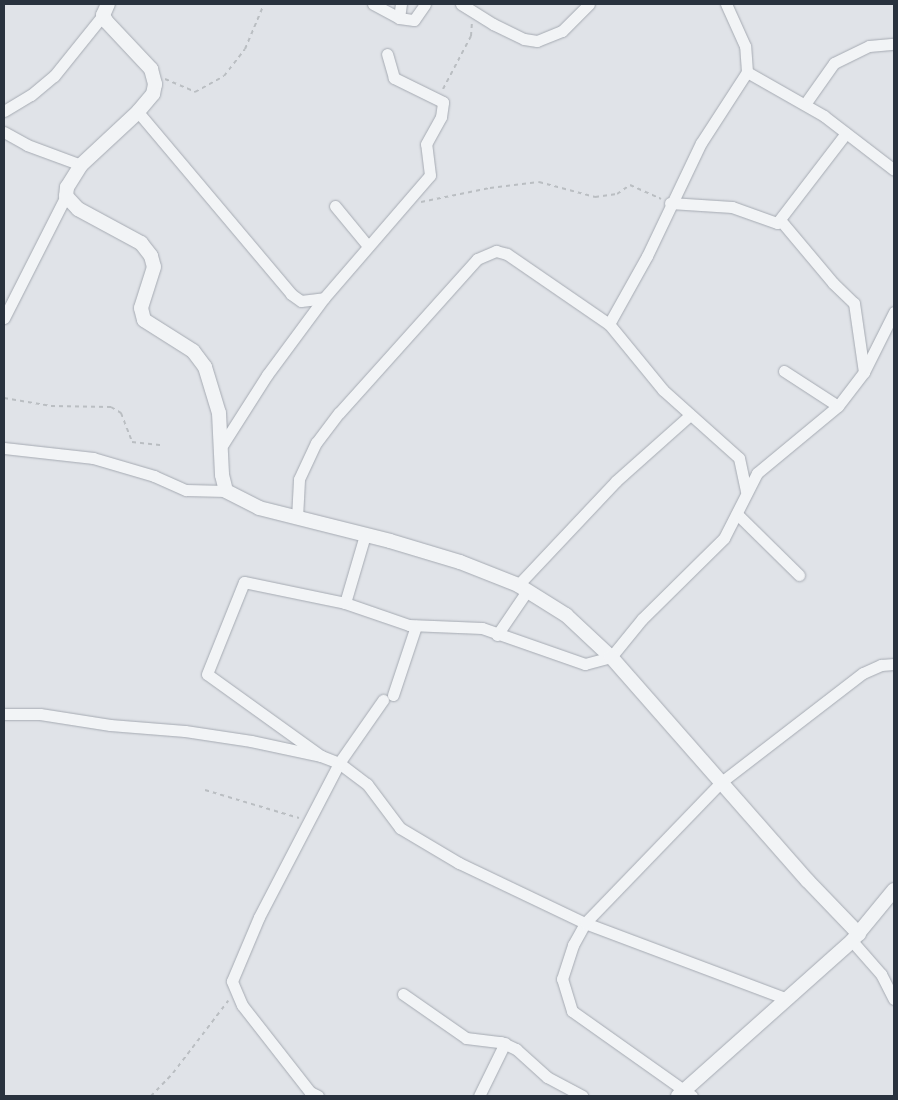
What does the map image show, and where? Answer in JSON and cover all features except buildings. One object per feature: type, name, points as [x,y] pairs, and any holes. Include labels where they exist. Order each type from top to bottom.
[{"type":"street","points":[[373,4],[399,18],[414,20],[425,4]]},
{"type":"street","points":[[399,18],[401,4]]},
{"type":"street","points":[[461,4],[472,13],[524,38],[537,41],[562,31],[589,4]]},
{"type":"street","points":[[609,324],[647,256],[669,204],[716,116],[747,72],[745,46],[726,4]]},
{"type":"street","points":[[4,318],[66,196],[67,187],[81,165],[138,112],[153,94],[154,75],[110,28],[106,9]]},
{"type":"street","points":[[4,111],[31,95],[54,76],[106,9]]},
{"type":"street","points":[[805,104],[834,63],[869,46],[894,44]]},
{"type":"street","points":[[223,444],[267,375],[324,298],[430,175],[426,144],[443,112],[443,102],[439,97],[394,78],[388,54]]},
{"type":"street","points":[[747,72],[805,104],[894,170]]},
{"type":"street","points":[[138,112],[291,294],[298,300],[324,298]]},
{"type":"street","points":[[4,132],[27,146],[81,165]]},
{"type":"street","points":[[669,204],[722,205],[770,222],[782,221],[846,133]]},
{"type":"street","points":[[66,196],[78,209],[140,244],[151,256],[154,267],[141,308],[144,320],[193,351],[205,367],[219,413],[223,444],[222,475],[226,491]]},
{"type":"street","points":[[335,206],[368,246]]},
{"type":"street","points":[[782,221],[832,283],[854,303],[864,372]]},
{"type":"street","points":[[297,518],[299,479],[316,443],[383,363],[484,254],[496,251],[507,254],[609,324],[663,390],[739,458],[746,491]]},
{"type":"street","points":[[321,756],[207,674],[244,582],[345,603],[416,626],[467,626],[497,634],[585,664],[611,657],[642,619],[712,552],[737,514],[746,491],[757,473],[838,406],[864,372],[894,312]]},
{"type":"street","points":[[784,372],[838,406]]},
{"type":"street","points":[[497,634],[522,588],[616,481],[690,415]]},
{"type":"street","points":[[4,448],[93,458],[154,476],[186,490],[226,491],[259,508],[410,546],[522,588],[566,615],[611,657],[855,937],[881,974],[894,999]]},
{"type":"street","points":[[737,514],[799,575]]},
{"type":"street","points":[[345,603],[365,535]]},
{"type":"street","points":[[318,1096],[310,1092],[234,992],[232,981],[236,967],[308,821],[339,763],[388,698],[416,626]]},
{"type":"street","points":[[894,664],[881,665],[863,674],[720,783],[585,923],[563,970],[563,988],[572,1011],[685,1094],[855,937],[894,892]]},
{"type":"street","points":[[4,714],[40,714],[110,725],[195,733],[251,741],[321,756],[339,763],[367,784],[389,815],[408,833],[459,863],[585,923],[787,999]]},
{"type":"street","points":[[403,994],[466,1038],[505,1043],[547,1077],[582,1096]]},
{"type":"street","points":[[478,1096],[505,1043]]},
{"type":"path","points":[[154,75],[195,92],[224,76],[245,49],[264,4]]},
{"type":"path","points":[[439,97],[471,36],[472,13]]},
{"type":"path","points":[[404,205],[490,188],[539,182],[595,197],[617,194],[630,185],[643,188],[669,204]]},
{"type":"path","points":[[4,398],[51,406],[115,409],[121,413],[132,442],[162,445]]},
{"type":"path","points":[[205,790],[308,821]]},
{"type":"path","points":[[151,1096],[173,1073],[234,992]]}]
